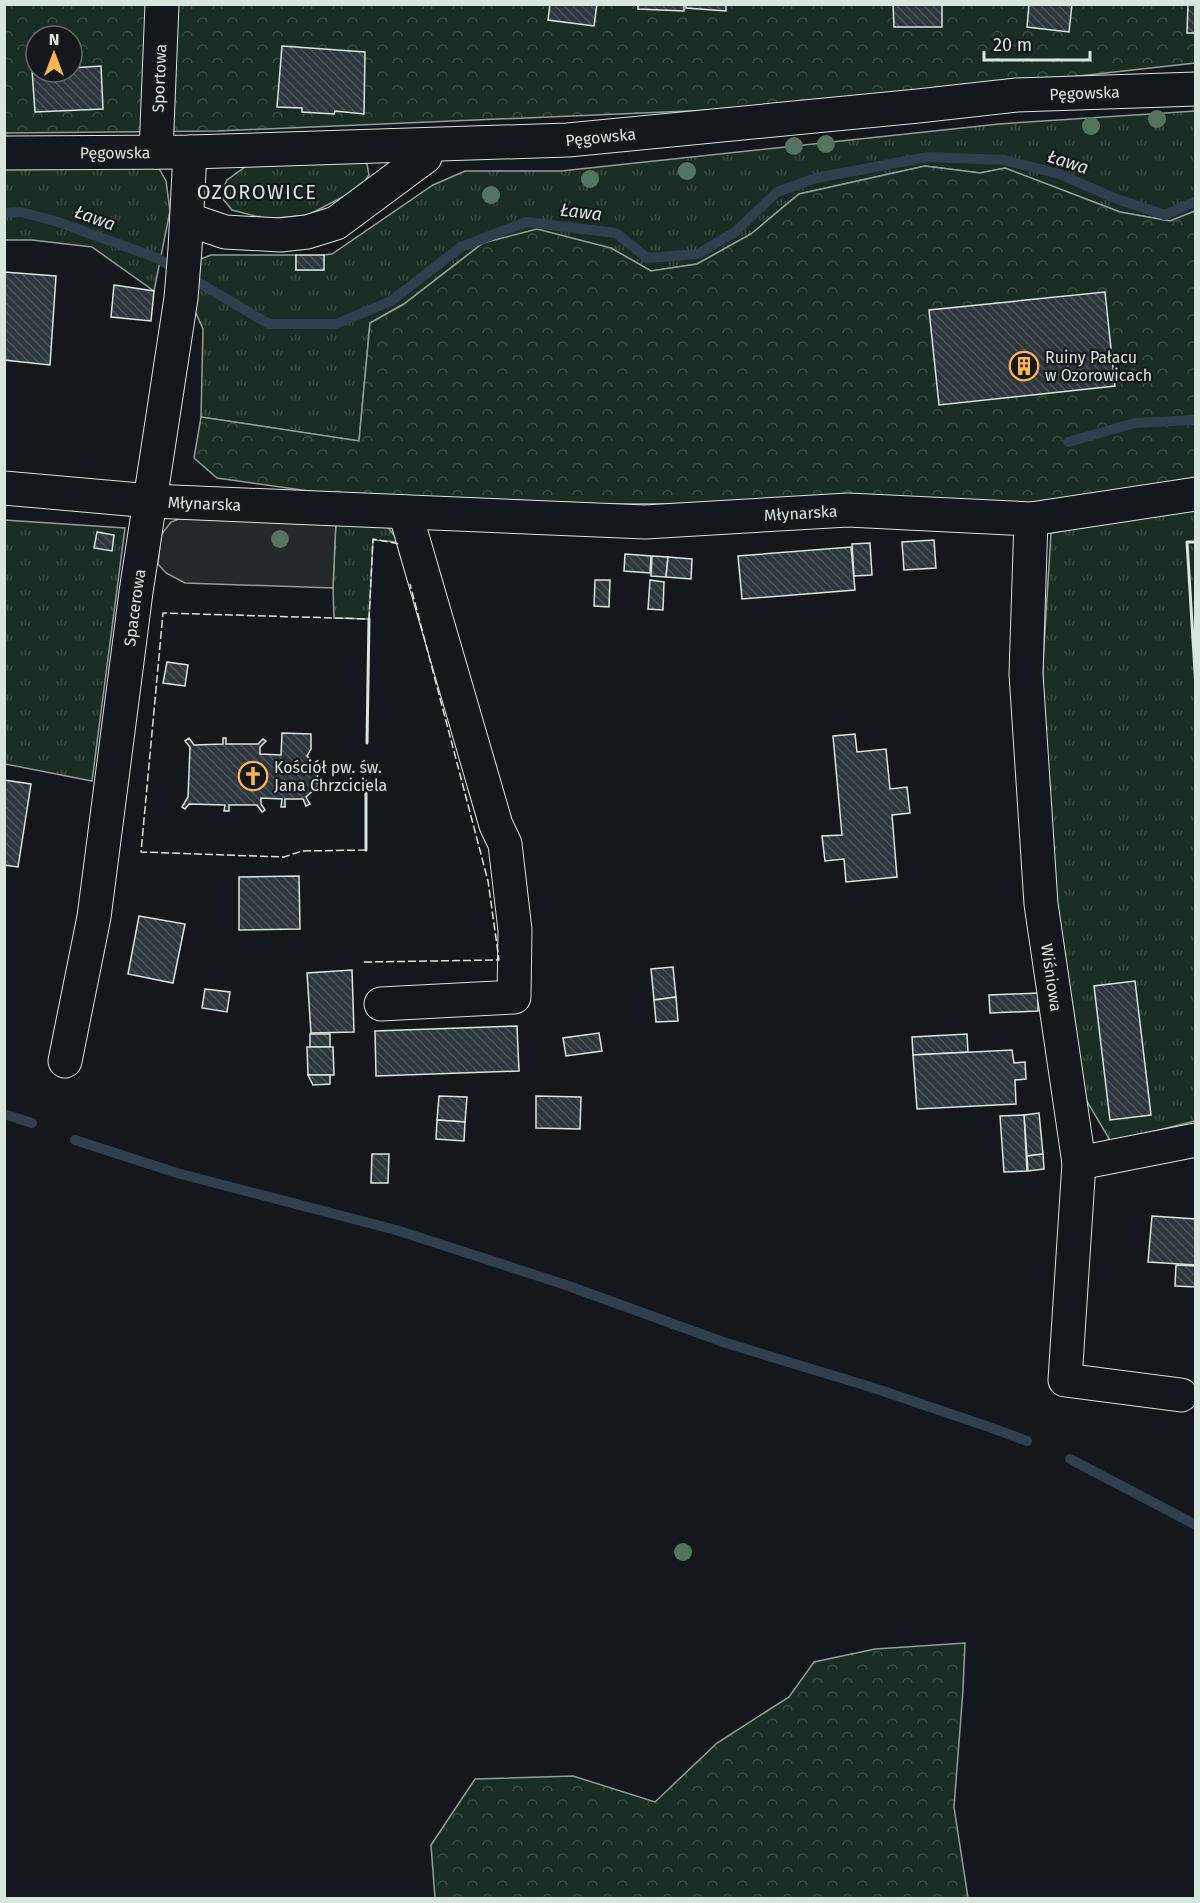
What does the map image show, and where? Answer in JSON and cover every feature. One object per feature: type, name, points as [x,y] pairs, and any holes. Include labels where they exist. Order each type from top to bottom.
[{"type":"street","name":"Sportowa","points":[[156,152],[162,4]]},
{"type":"street","name":"Pęgowska","points":[[4,153],[190,152],[568,140],[906,108],[1017,94],[1196,89]]},
{"type":"street","points":[[186,234],[225,232],[280,235],[307,232],[336,223],[425,158],[427,145]]},
{"type":"street","name":"Spacerowa","points":[[64,1061],[94,917],[136,592],[181,298],[190,152]]},
{"type":"street","name":"Młynarska","points":[[4,488],[151,501],[645,522],[848,510],[1031,519],[1196,494]]},
{"type":"street","points":[[381,1004],[513,997],[515,930],[505,844],[496,825],[405,512]]},
{"type":"street","name":"Wiśniowa","points":[[1031,519],[1026,674],[1041,904],[1079,1163],[1065,1380],[1181,1395]]},
{"type":"street","points":[[1079,1163],[1196,1140]]},
{"type":"green space","points":[[1195,4],[1195,63],[808,106],[217,131],[5,133],[4,5]]},
{"type":"green space","points":[[1195,111],[1195,211],[1170,221],[1120,212],[1005,168],[980,173],[925,166],[799,194],[751,234],[697,264],[651,271],[611,248],[483,243],[404,304],[370,323],[359,441],[201,417],[203,329],[195,311],[198,260],[211,255],[296,255],[296,270],[323,270],[324,255],[332,254],[433,185],[465,171],[561,171],[999,124]]},
{"type":"green space","points":[[366,159],[369,175],[360,188],[308,215],[267,219],[232,210],[223,199],[227,180],[252,162]]},
{"type":"green space","points":[[156,163],[166,181],[170,211],[154,291],[92,247],[32,240],[5,240],[5,165]]},
{"type":"green space","points":[[925,166],[980,173],[1005,168],[1120,212],[1170,221],[1195,211],[1195,486],[1018,507],[800,503],[605,504],[316,492],[217,478],[194,458],[201,417],[359,441],[370,323],[404,304],[483,243],[537,229],[611,248],[651,271],[697,264],[751,234],[799,194]]},
{"type":"green space","points":[[1195,506],[1195,1121],[1111,1142],[1085,1098],[1058,929],[1041,773],[1043,663],[1051,533]]},
{"type":"green space","points":[[4,520],[125,528],[92,781],[5,764]]},
{"type":"green space","points":[[336,520],[384,522],[399,542],[373,540],[369,619],[334,618]]},
{"type":"green space","points":[[965,1643],[954,1807],[968,1898],[435,1898],[431,1845],[475,1779],[573,1776],[655,1802],[717,1743],[789,1697],[814,1662],[875,1649]]},
{"type":"shaded area","points":[[189,515],[336,520],[333,588],[185,583],[166,573],[158,564],[161,535],[171,522]]},
{"type":"building","points":[[550,4],[597,4],[594,26],[548,20]]},
{"type":"building","points":[[638,4],[684,4],[684,11],[638,9]]},
{"type":"building","points":[[686,4],[726,4],[726,11],[686,8]]},
{"type":"building","points":[[893,4],[942,4],[942,27],[894,27]]},
{"type":"building","points":[[1029,4],[1072,4],[1069,32],[1027,27]]},
{"type":"building","points":[[1188,4],[1196,4],[1196,33],[1187,33]]},
{"type":"building","points":[[282,46],[365,52],[364,114],[335,111],[334,114],[302,112],[302,108],[277,107]]},
{"type":"building","points":[[101,66],[103,109],[35,112],[33,84],[84,84],[84,67]]},
{"type":"building","points":[[296,255],[324,255],[324,270],[296,270]]},
{"type":"building","points":[[4,272],[56,276],[50,365],[4,360]]},
{"type":"building","points":[[114,285],[154,291],[151,321],[111,317]]},
{"type":"building","name":"Ruiny Pałacu w Ozorowicach","points":[[1105,292],[1115,386],[939,405],[929,310]]},
{"type":"building","points":[[97,532],[114,535],[112,551],[94,548]]},
{"type":"building","points":[[934,540],[936,568],[904,570],[902,542]]},
{"type":"building","points":[[870,543],[872,575],[854,576],[852,544]]},
{"type":"building","points":[[851,547],[855,590],[742,599],[738,556]]},
{"type":"building","points":[[625,554],[651,556],[650,573],[624,571]]},
{"type":"building","points":[[652,556],[668,557],[666,577],[651,576]]},
{"type":"building","points":[[668,557],[692,559],[691,579],[666,577]]},
{"type":"building","points":[[595,580],[610,580],[609,607],[594,606]]},
{"type":"building","points":[[650,580],[664,582],[663,610],[648,609]]},
{"type":"building","points":[[167,662],[188,665],[185,686],[163,683]]},
{"type":"building","name":"Kościół pw. św. Jana Chrzciciela","points":[[282,733],[311,734],[311,749],[307,756],[317,765],[323,763],[323,767],[318,769],[317,783],[324,786],[322,789],[317,787],[306,797],[310,804],[306,806],[303,799],[285,799],[285,807],[281,807],[282,799],[261,798],[261,804],[265,810],[262,812],[257,805],[229,805],[229,811],[224,811],[225,805],[189,804],[185,809],[182,807],[188,797],[190,747],[185,741],[189,738],[194,745],[223,744],[223,738],[226,738],[226,744],[258,744],[263,739],[266,741],[260,747],[260,754],[281,755]]},
{"type":"building","points":[[855,734],[857,752],[886,749],[890,789],[907,787],[910,813],[892,815],[897,877],[846,882],[844,859],[825,861],[822,836],[842,835],[833,736]]},
{"type":"building","points":[[4,780],[31,784],[18,867],[4,865]]},
{"type":"building","points":[[299,876],[300,929],[239,930],[239,877]]},
{"type":"building","points":[[139,916],[185,924],[173,983],[128,974]]},
{"type":"building","points":[[673,967],[676,997],[654,1000],[651,969]]},
{"type":"building","points":[[352,970],[354,1032],[311,1033],[307,973]]},
{"type":"building","points":[[1135,981],[1151,1115],[1110,1120],[1094,986]]},
{"type":"building","points":[[205,989],[230,992],[227,1012],[202,1008]]},
{"type":"building","points":[[1038,993],[1038,1011],[990,1013],[989,995]]},
{"type":"building","points":[[676,997],[678,1021],[656,1022],[654,1000]]},
{"type":"building","points":[[517,1026],[519,1071],[376,1076],[375,1031]]},
{"type":"building","points":[[599,1033],[602,1051],[566,1056],[563,1038]]},
{"type":"building","points":[[310,1034],[330,1034],[330,1047],[310,1047]]},
{"type":"building","points":[[967,1034],[968,1052],[913,1055],[912,1037]]},
{"type":"building","points":[[307,1047],[333,1047],[334,1075],[308,1075]]},
{"type":"building","points":[[1012,1050],[1014,1063],[1025,1062],[1026,1079],[1015,1080],[1016,1104],[917,1109],[913,1055]]},
{"type":"building","points":[[308,1075],[330,1075],[330,1084],[313,1085]]},
{"type":"building","points":[[439,1096],[467,1097],[465,1122],[437,1120]]},
{"type":"building","points":[[536,1096],[581,1097],[580,1129],[536,1128]]},
{"type":"building","points":[[1039,1113],[1043,1154],[1027,1156],[1024,1115]]},
{"type":"building","points":[[1024,1115],[1027,1171],[1004,1172],[1000,1116]]},
{"type":"building","points":[[437,1120],[465,1122],[464,1141],[436,1139]]},
{"type":"building","points":[[372,1154],[389,1154],[388,1183],[371,1183]]},
{"type":"building","points":[[1043,1154],[1044,1169],[1028,1171],[1027,1156]]},
{"type":"building","points":[[1152,1216],[1196,1219],[1196,1265],[1148,1262]]},
{"type":"building","points":[[1176,1265],[1196,1266],[1196,1287],[1175,1286]]},
{"type":"waterway","name":"Ława","points":[[4,213],[21,212],[58,222],[157,258],[269,324],[336,324],[391,301],[461,247],[526,222],[616,233],[647,258],[698,254],[735,232],[777,192],[816,178],[928,157],[1004,160],[1059,174],[1117,199],[1165,215],[1196,201]]},
{"type":"waterway","points":[[1068,442],[1135,423],[1196,420]]},
{"type":"waterway","points":[[4,1114],[32,1123]]},
{"type":"waterway","points":[[75,1140],[177,1173],[396,1230],[563,1284],[726,1343],[874,1388],[1027,1441]]},
{"type":"waterway","points":[[1070,1459],[1196,1525]]},
{"type":"fence","points":[[366,850],[302,851],[284,857],[141,852],[163,613],[369,619],[373,539],[400,544]]},
{"type":"fence","points":[[364,962],[499,960],[488,881],[410,584]]},
{"type":"wall","points":[[1196,542],[1187,542],[1196,688]]},
{"type":"wall","points":[[367,743],[369,619]]},
{"type":"wall","points":[[366,781],[366,850]]},
{"type":"place","name":"Ruiny Pałacu w Ozorowicach","points":[[1024,366]]},
{"type":"place","name":"Kościół pw. św. Jana Chrzciciela","points":[[253,776]]},
{"type":"district","name":"OZOROWICE","points":[[257,192]]}]
